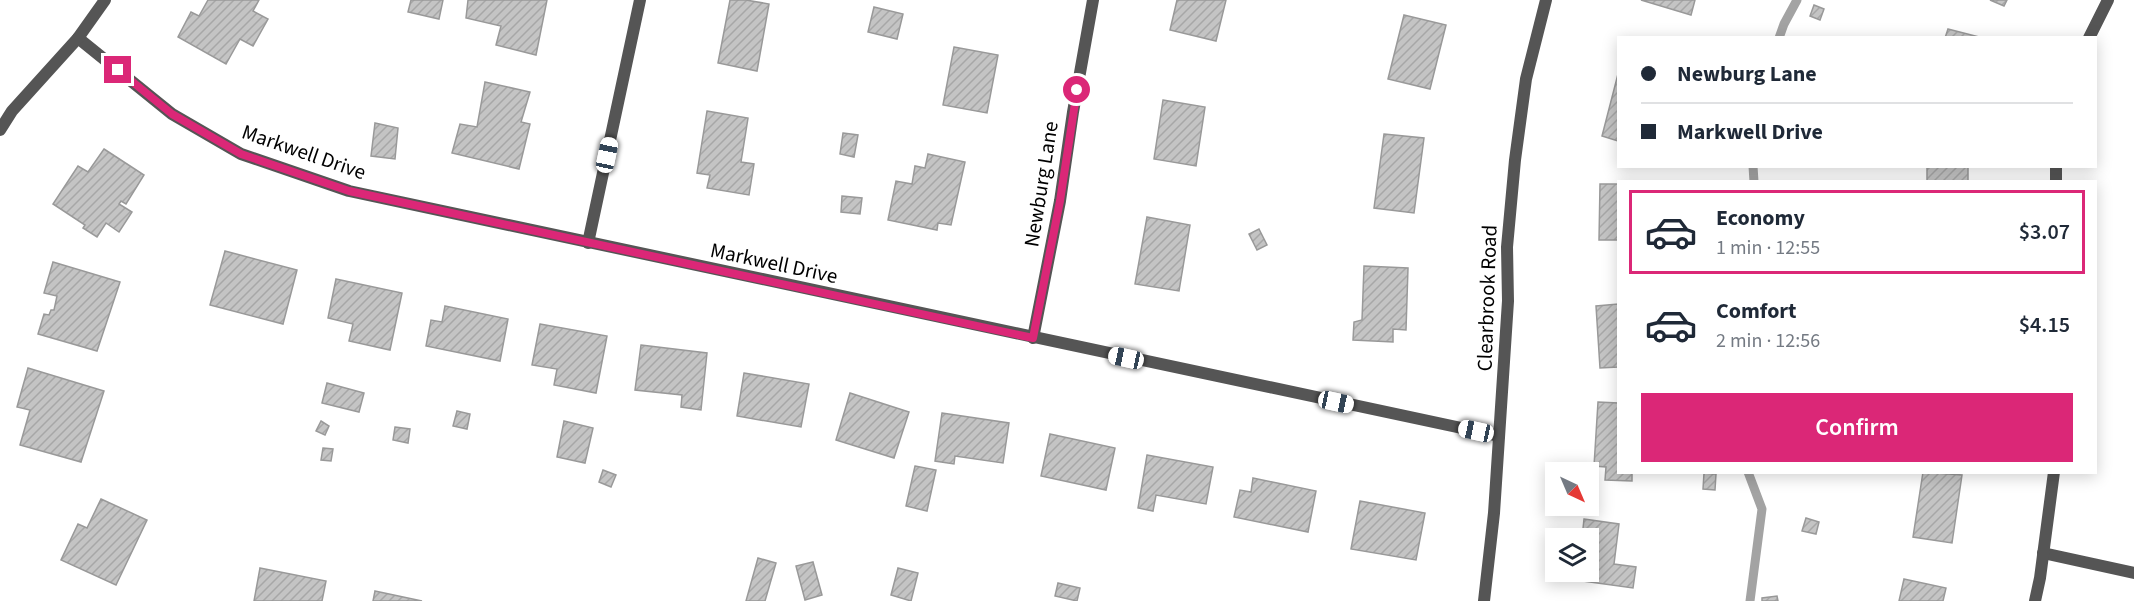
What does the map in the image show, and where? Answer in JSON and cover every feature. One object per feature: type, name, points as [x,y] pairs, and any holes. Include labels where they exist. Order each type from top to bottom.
[{"type":"street","points":[[0,130],[12,111],[78,38],[105,0]]},
{"type":"street","points":[[588,243],[640,0]]},
{"type":"street","name":"Newburg Lane","points":[[1033,338],[1060,201],[1093,0]]},
{"type":"street","name":"Clearbrook Road","points":[[1484,601],[1494,513],[1508,301],[1507,247],[1515,160],[1526,79],[1546,0]]},
{"type":"street","points":[[2090,36],[2108,0]]},
{"type":"street","name":"Markwell Drive","points":[[78,38],[172,114],[241,154],[349,191],[1499,436]]},
{"type":"street","points":[[2035,601],[2054,474]]},
{"type":"street","points":[[2043,553],[2134,573]]},
{"type":"building","points":[[208,0],[259,0],[253,11],[268,19],[253,46],[240,39],[226,64],[178,37],[191,12],[199,16]]},
{"type":"building","points":[[411,0],[443,0],[439,19],[408,12]]},
{"type":"building","points":[[468,0],[547,0],[536,55],[496,45],[501,26],[466,18]]},
{"type":"building","points":[[730,0],[769,4],[757,71],[718,63]]},
{"type":"building","points":[[1177,0],[1226,0],[1216,41],[1170,30]]},
{"type":"building","points":[[1641,0],[1695,0],[1691,15]]},
{"type":"building","points":[[1990,0],[2007,0],[2004,6]]},
{"type":"building","points":[[1814,5],[1824,9],[1820,20],[1810,16]]},
{"type":"building","points":[[874,7],[903,14],[897,39],[868,32]]},
{"type":"building","points":[[1404,15],[1446,25],[1430,89],[1388,79]]},
{"type":"building","points":[[1948,29],[1975,36],[1946,36]]},
{"type":"building","points":[[954,47],[998,55],[987,113],[943,105]]},
{"type":"building","points":[[1617,78],[1617,141],[1602,136]]},
{"type":"building","points":[[485,82],[530,92],[521,122],[530,124],[519,169],[452,153],[460,124],[477,127]]},
{"type":"building","points":[[1163,100],[1205,107],[1196,166],[1154,159]]},
{"type":"building","points":[[707,111],[748,118],[741,162],[754,164],[749,195],[707,188],[710,175],[697,173]]},
{"type":"building","points":[[375,123],[398,128],[395,159],[371,156]]},
{"type":"building","points":[[843,133],[858,135],[854,157],[840,154]]},
{"type":"building","points":[[1384,134],[1424,138],[1414,213],[1374,208]]},
{"type":"building","points":[[104,149],[144,175],[126,204],[121,201],[119,204],[132,212],[119,232],[106,223],[97,237],[83,228],[85,225],[53,204],[78,166],[88,172]]},
{"type":"building","points":[[928,154],[965,162],[951,225],[938,223],[937,230],[888,220],[896,181],[912,184],[915,166],[925,168]]},
{"type":"building","points":[[1927,168],[1968,168],[1968,180],[1927,180]]},
{"type":"building","points":[[1600,184],[1617,184],[1617,240],[1599,240]]},
{"type":"building","points":[[842,196],[862,198],[860,214],[841,212]]},
{"type":"building","points":[[1147,217],[1190,225],[1179,291],[1135,284]]},
{"type":"building","points":[[1259,229],[1267,245],[1257,250],[1249,234]]},
{"type":"building","points":[[225,251],[297,270],[283,324],[210,305]]},
{"type":"building","points":[[53,262],[120,282],[97,351],[38,334],[44,314],[49,315],[51,310],[54,310],[57,296],[44,293]]},
{"type":"building","points":[[1364,266],[1408,268],[1406,330],[1393,329],[1393,342],[1353,340],[1354,322],[1362,320]]},
{"type":"building","points":[[336,279],[402,293],[390,350],[349,341],[353,324],[328,318]]},
{"type":"building","points":[[1617,304],[1617,367],[1600,368],[1596,306]]},
{"type":"building","points":[[445,306],[508,319],[500,361],[426,346],[431,320],[442,322]]},
{"type":"building","points":[[540,324],[607,336],[596,393],[554,385],[557,369],[532,365]]},
{"type":"building","points":[[641,345],[707,353],[701,410],[681,407],[682,395],[635,390]]},
{"type":"building","points":[[28,368],[104,391],[81,462],[20,445],[30,410],[17,407]]},
{"type":"building","points":[[744,373],[809,384],[801,427],[737,416]]},
{"type":"building","points":[[327,383],[364,393],[359,412],[322,403]]},
{"type":"building","points":[[850,393],[909,412],[894,458],[836,440]]},
{"type":"building","points":[[1598,402],[1617,403],[1617,474],[1632,474],[1632,481],[1605,480],[1606,467],[1599,466],[1599,462],[1594,462]]},
{"type":"building","points":[[457,411],[470,414],[467,429],[453,426]]},
{"type":"building","points":[[942,413],[1009,423],[1003,463],[955,456],[954,464],[935,461]]},
{"type":"building","points":[[321,421],[329,426],[325,435],[316,431]]},
{"type":"building","points":[[564,421],[593,428],[585,463],[557,457]]},
{"type":"building","points":[[395,427],[410,429],[408,443],[393,440]]},
{"type":"building","points":[[1050,434],[1115,448],[1106,490],[1041,476]]},
{"type":"building","points":[[323,448],[333,449],[331,461],[321,460]]},
{"type":"building","points":[[1147,455],[1213,467],[1206,504],[1156,495],[1153,511],[1138,508]]},
{"type":"building","points":[[915,466],[936,470],[927,511],[906,506]]},
{"type":"building","points":[[603,470],[616,475],[611,487],[599,482]]},
{"type":"building","points":[[1704,474],[1716,474],[1715,490],[1703,489]]},
{"type":"building","points":[[1923,474],[1962,475],[1952,543],[1913,537]]},
{"type":"building","points":[[1253,478],[1316,491],[1308,532],[1234,517],[1240,490],[1251,492]]},
{"type":"building","points":[[101,499],[147,520],[116,585],[61,560],[78,524],[87,528]]},
{"type":"building","points":[[1360,501],[1425,513],[1416,560],[1351,549]]},
{"type":"building","points":[[1806,518],[1819,522],[1816,534],[1802,531]]},
{"type":"building","points":[[1584,519],[1619,524],[1614,564],[1636,567],[1633,588],[1590,582],[1599,582],[1599,528],[1583,528]]},
{"type":"building","points":[[758,558],[776,563],[765,601],[746,601]]},
{"type":"building","points":[[813,562],[822,595],[805,600],[796,566]]},
{"type":"building","points":[[260,568],[326,581],[322,601],[254,601]]},
{"type":"building","points":[[898,568],[918,573],[911,601],[891,595]]},
{"type":"building","points":[[1904,579],[1946,588],[1943,601],[1899,601]]},
{"type":"building","points":[[1058,583],[1080,588],[1077,601],[1055,596]]},
{"type":"building","points":[[375,591],[422,601],[373,601]]},
{"type":"building","points":[[1777,596],[1778,601],[1762,601],[1762,598]]},
{"type":"waterway","points":[[1780,36],[1797,0]]},
{"type":"waterway","points":[[1753,168],[1754,180]]},
{"type":"waterway","points":[[1749,474],[1762,509],[1750,601]]},
{"type":"route","points":[[118,70],[172,114],[241,154],[349,191],[1033,338],[1060,201],[1077,90]]}]
